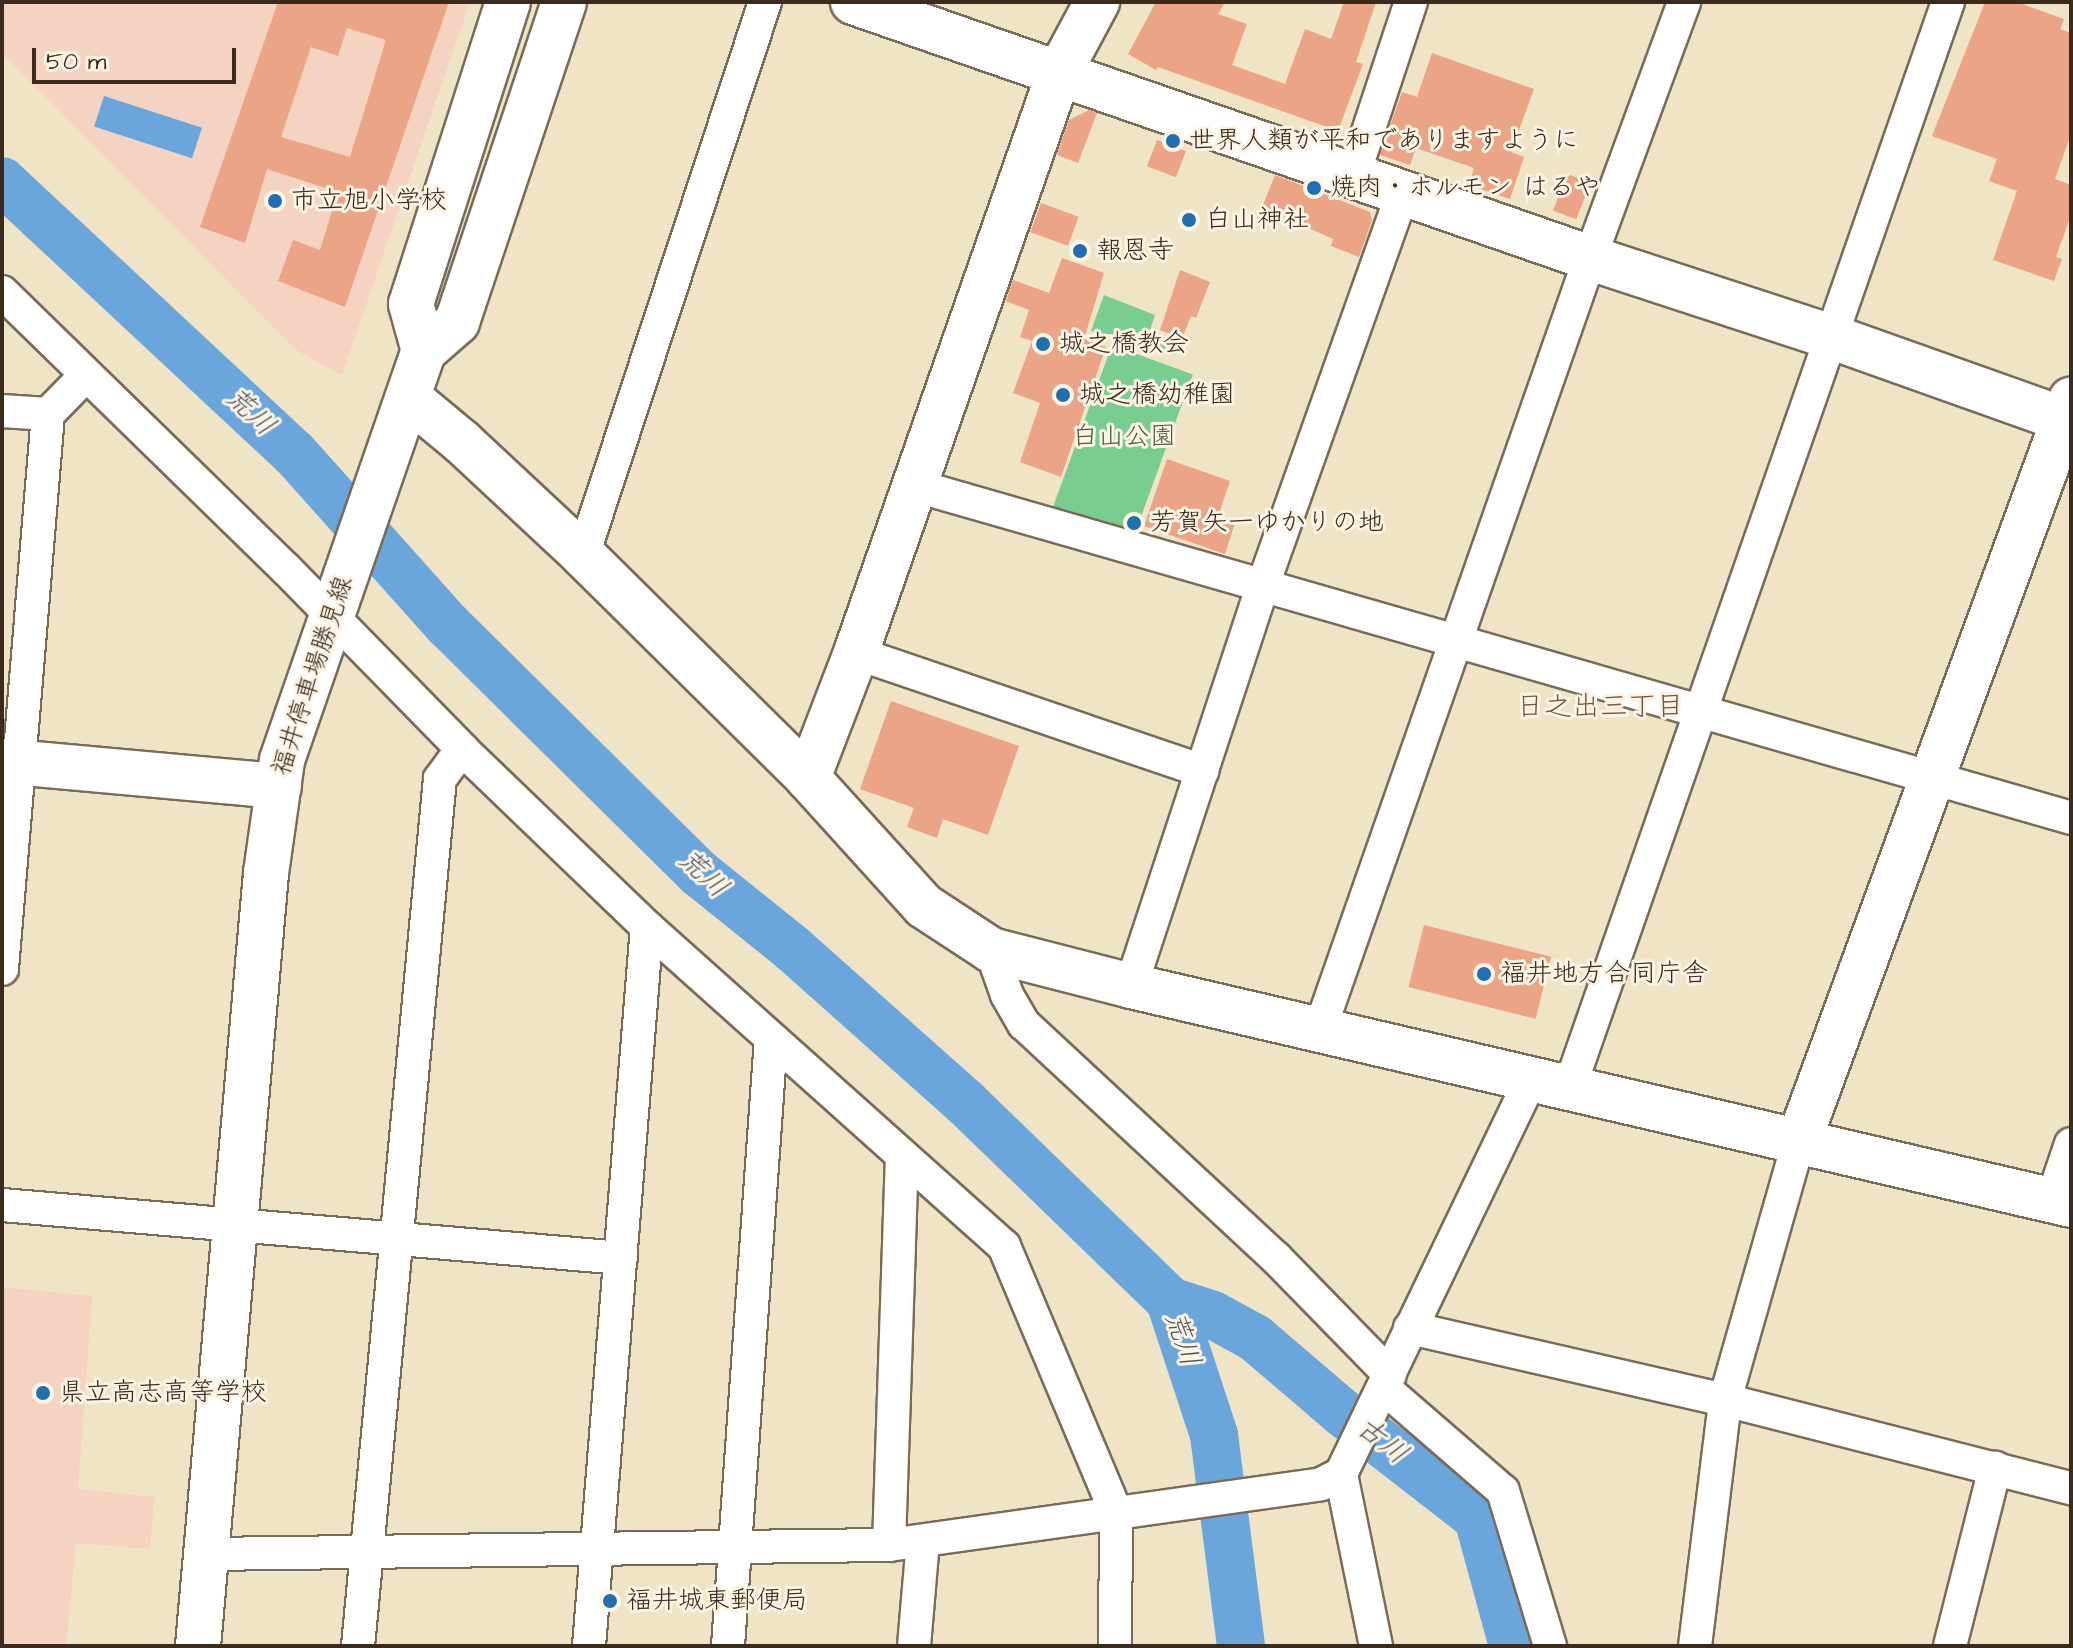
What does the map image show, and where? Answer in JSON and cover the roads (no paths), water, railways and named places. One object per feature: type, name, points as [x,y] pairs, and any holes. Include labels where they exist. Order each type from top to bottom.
[{"type":"street","points":[[508,2],[411,304],[424,351],[457,322],[564,2]]},
{"type":"street","points":[[583,555],[765,2]]},
{"type":"street","points":[[853,2],[1590,258],[2069,414],[1798,1143],[1725,1400],[1695,1646]]},
{"type":"street","points":[[808,778],[856,653],[1059,73],[1097,2]]},
{"type":"street","points":[[1354,174],[1411,2]]},
{"type":"street","points":[[1320,1029],[1459,642],[1590,258],[1684,2]]},
{"type":"street","points":[[207,1554],[889,1545],[1321,1484],[1347,1463],[1410,1328],[1550,1084],[1703,712],[1948,2]]},
{"type":"street","points":[[1131,986],[1263,585],[1403,191]]},
{"type":"street","points":[[2,292],[334,611],[462,749],[647,927],[1004,1246],[1116,1512],[1115,1646]]},
{"type":"street","name":"福井停車場勝見線","points":[[11,762],[279,786],[294,722],[424,351]]},
{"type":"street","points":[[2,969],[11,762],[48,414],[86,375]]},
{"type":"street","points":[[409,398],[462,442],[583,555],[808,778],[924,906],[991,950],[1131,986],[2061,1202],[2071,1144]]},
{"type":"street","points":[[2,411],[48,414]]},
{"type":"street","points":[[913,485],[2071,818]]},
{"type":"street","points":[[856,653],[1202,771]]},
{"type":"street","points":[[358,1646],[364,1554],[399,1239],[440,779],[462,749]]},
{"type":"street","points":[[198,1646],[266,873],[279,786]]},
{"type":"street","points":[[589,1646],[647,927]]},
{"type":"street","points":[[991,950],[1007,995],[1024,1024],[1276,1258],[1384,1388],[1503,1491],[1550,1646]]},
{"type":"street","points":[[728,1646],[771,1039]]},
{"type":"street","points":[[889,1545],[902,1158]]},
{"type":"street","points":[[2,1205],[621,1258]]},
{"type":"street","points":[[1410,1328],[1725,1400],[2071,1488]]},
{"type":"street","points":[[1347,1463],[1376,1646]]},
{"type":"street","points":[[1950,1646],[1995,1468]]},
{"type":"street","points":[[914,1646],[923,1542]]},
{"type":"water","points":[[104,96],[202,128],[192,158],[94,126]]},
{"type":"waterway","name":"荒川","points":[[2,181],[294,453],[448,625],[700,874],[792,948],[966,1103],[1170,1301],[1214,1435],[1241,1646]]},
{"type":"waterway","name":"古川","points":[[1170,1301],[1213,1315],[1255,1338],[1344,1414],[1478,1518],[1513,1646]]},
{"type":"place","name":"世界人類が平和でありますように","points":[[1173,141]]},
{"type":"place","name":"焼肉・ホルモン はるや","points":[[1314,188]]},
{"type":"place","name":"市立旭小学校","points":[[275,201]]},
{"type":"place","name":"白山神社","points":[[1189,220]]},
{"type":"place","name":"報恩寺","points":[[1080,251]]},
{"type":"place","name":"城之橋教会","points":[[1043,344]]},
{"type":"place","name":"城之橋幼稚園","points":[[1063,395]]},
{"type":"place","name":"芳賀矢一ゆかりの地","points":[[1134,523]]},
{"type":"place","name":"福井地方合同庁舎","points":[[1484,974]]},
{"type":"place","name":"県立高志高等学校","points":[[43,1393]]},
{"type":"place","name":"福井城東郵便局","points":[[610,1601]]},
{"type":"district","name":"日之出三丁目","points":[[1600,707]]},
{"type":"park label","name":"白山公園","points":[[1124,437]]}]
